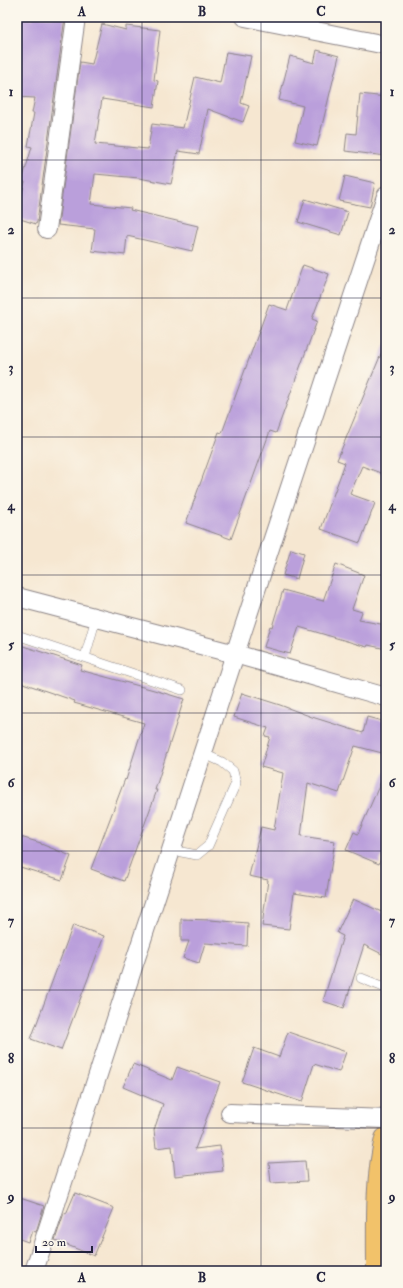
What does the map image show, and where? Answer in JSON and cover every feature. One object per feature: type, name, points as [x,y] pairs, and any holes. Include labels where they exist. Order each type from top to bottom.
[{"type":"main road","points":[[378,1271],[379,1201],[383,1152],[386,1139]]},
{"type":"street","points":[[47,229],[76,17]]},
{"type":"street","points":[[245,17],[386,46]]},
{"type":"street","points":[[34,1271],[234,654],[386,196]]},
{"type":"street","points":[[17,597],[234,654],[386,697]]},
{"type":"street","points":[[230,1113],[386,1119]]},
{"type":"lane","points":[[85,657],[96,618]]},
{"type":"lane","points":[[17,635],[182,690]]},
{"type":"lane","points":[[171,850],[197,855],[208,846],[236,783],[233,771],[222,762],[202,754]]},
{"type":"lane","points":[[361,978],[386,988]]},
{"type":"building","points":[[33,17],[65,17],[36,224],[17,218],[17,210],[25,182],[22,181],[32,147],[28,146],[35,98],[17,97],[17,18],[33,19]]},
{"type":"building","points":[[102,24],[126,30],[126,26],[160,30],[154,80],[158,81],[154,107],[102,99],[95,144],[148,149],[152,124],[183,128],[195,77],[220,83],[226,52],[251,56],[241,103],[249,106],[243,122],[208,109],[199,154],[178,151],[171,184],[139,178],[95,174],[91,204],[131,208],[130,210],[198,226],[192,251],[127,236],[125,255],[92,251],[95,229],[58,225],[80,62],[92,64]]},
{"type":"building","points":[[317,50],[339,56],[317,146],[295,141],[303,106],[279,100],[290,56],[314,63]]},
{"type":"building","points":[[360,94],[386,97],[386,156],[345,151],[347,133],[356,134]]},
{"type":"building","points":[[345,176],[375,183],[370,207],[339,201]]},
{"type":"building","points":[[305,199],[348,212],[341,235],[298,222]]},
{"type":"building","points":[[303,265],[329,274],[312,319],[317,321],[276,433],[270,431],[231,539],[186,523],[219,432],[222,433],[269,304],[287,310]]},
{"type":"building","points":[[386,342],[386,475],[362,466],[350,494],[375,503],[360,543],[321,529],[345,463],[337,460]]},
{"type":"building","points":[[291,549],[304,553],[297,579],[283,575]]},
{"type":"building","points":[[336,564],[364,575],[352,609],[362,612],[359,620],[386,625],[386,649],[368,645],[367,647],[299,627],[290,654],[264,647],[270,626],[272,627],[283,590],[323,601]]},
{"type":"building","points":[[17,644],[82,665],[80,670],[184,699],[155,790],[157,790],[124,881],[91,869],[125,779],[126,780],[144,723],[74,703],[75,701],[17,681]]},
{"type":"building","points":[[242,693],[363,733],[367,717],[386,722],[386,754],[355,746],[339,793],[308,783],[301,836],[335,841],[326,898],[294,893],[289,929],[262,926],[268,880],[249,876],[261,827],[274,830],[283,773],[261,767],[270,737],[265,736],[268,728],[234,717]]},
{"type":"building","points":[[386,770],[386,848],[379,864],[346,850],[354,832],[358,834]]},
{"type":"building","points":[[17,836],[41,843],[71,856],[62,880],[17,866]]},
{"type":"building","points":[[353,899],[386,914],[386,956],[364,945],[344,1008],[323,1001],[343,936],[337,933]]},
{"type":"building","points":[[181,919],[248,923],[247,946],[205,943],[199,963],[183,958],[189,941],[181,941]]},
{"type":"building","points":[[73,925],[104,936],[61,1050],[31,1039]]},
{"type":"building","points":[[288,1032],[346,1052],[339,1072],[314,1064],[302,1102],[242,1082],[254,1048],[279,1057]]},
{"type":"building","points":[[133,1064],[172,1080],[177,1067],[220,1082],[195,1149],[220,1146],[223,1171],[175,1176],[172,1146],[156,1148],[154,1130],[163,1104],[123,1087]]},
{"type":"building","points":[[305,1161],[307,1181],[271,1183],[269,1163]]},
{"type":"building","points":[[75,1193],[114,1208],[94,1256],[55,1240],[64,1213],[66,1214]]},
{"type":"building","points":[[17,1197],[44,1206],[36,1232],[32,1231],[28,1242],[17,1238]]}]
